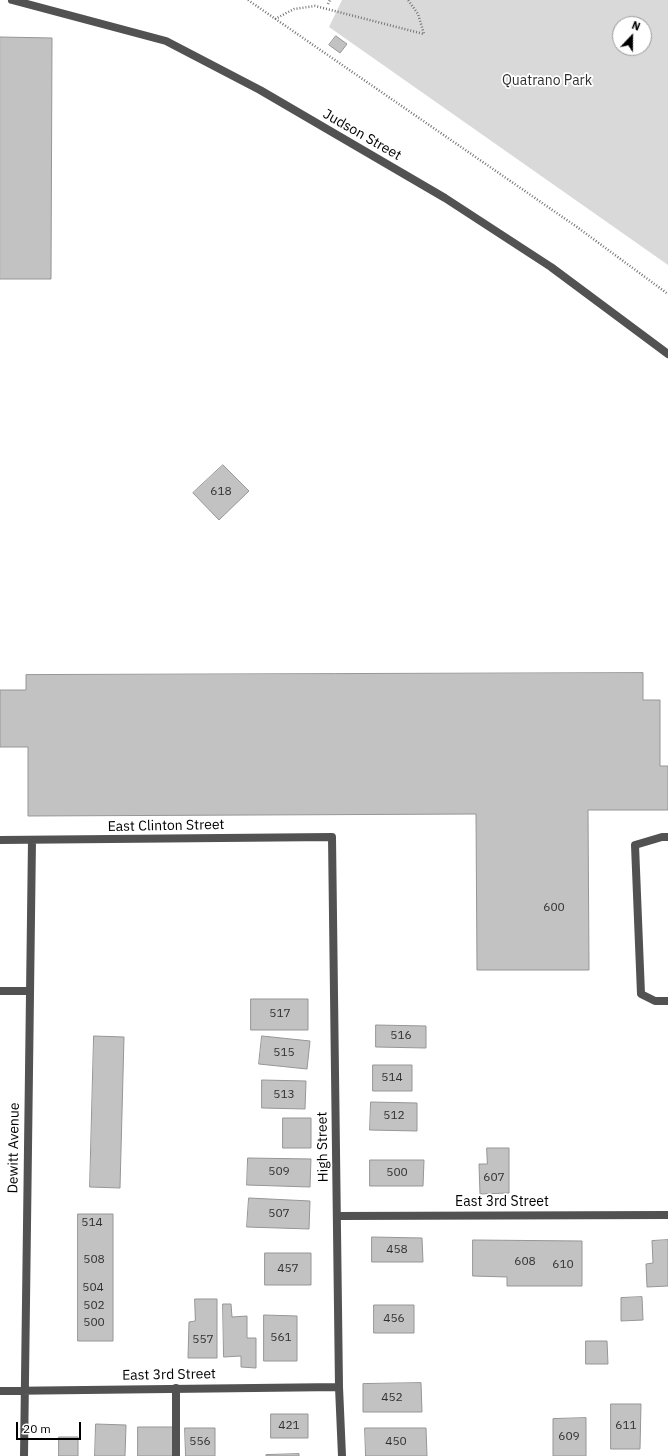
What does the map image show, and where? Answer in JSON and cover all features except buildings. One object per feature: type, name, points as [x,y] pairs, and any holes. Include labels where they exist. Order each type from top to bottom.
[{"type":"street","name":"Judson Street","points":[[12,0],[166,41],[260,90],[445,198],[551,267],[668,354]]},
{"type":"street","name":"East Clinton Street","points":[[0,840],[332,837]]},
{"type":"street","name":"High Street","points":[[332,837],[339,1387],[342,1456]]},
{"type":"street","points":[[668,837],[662,837],[635,845],[641,994],[655,1001],[668,1001]]},
{"type":"street","name":"Dewitt Avenue","points":[[24,1456],[23,1391],[32,840]]},
{"type":"street","points":[[0,991],[30,991]]},
{"type":"street","name":"East 3rd Street","points":[[337,1216],[668,1215]]},
{"type":"street","name":"East 3rd Street","points":[[0,1391],[339,1387]]},
{"type":"street","points":[[176,1388],[176,1456]]},
{"type":"path","points":[[248,0],[577,227],[668,294]]},
{"type":"path","points":[[328,4],[330,0]]},
{"type":"path","points":[[275,19],[294,9],[315,6],[424,34],[418,14],[408,0]]},
{"type":"green space","name":"Quatrano Park","points":[[342,0],[668,0],[668,265],[329,27]]}]
